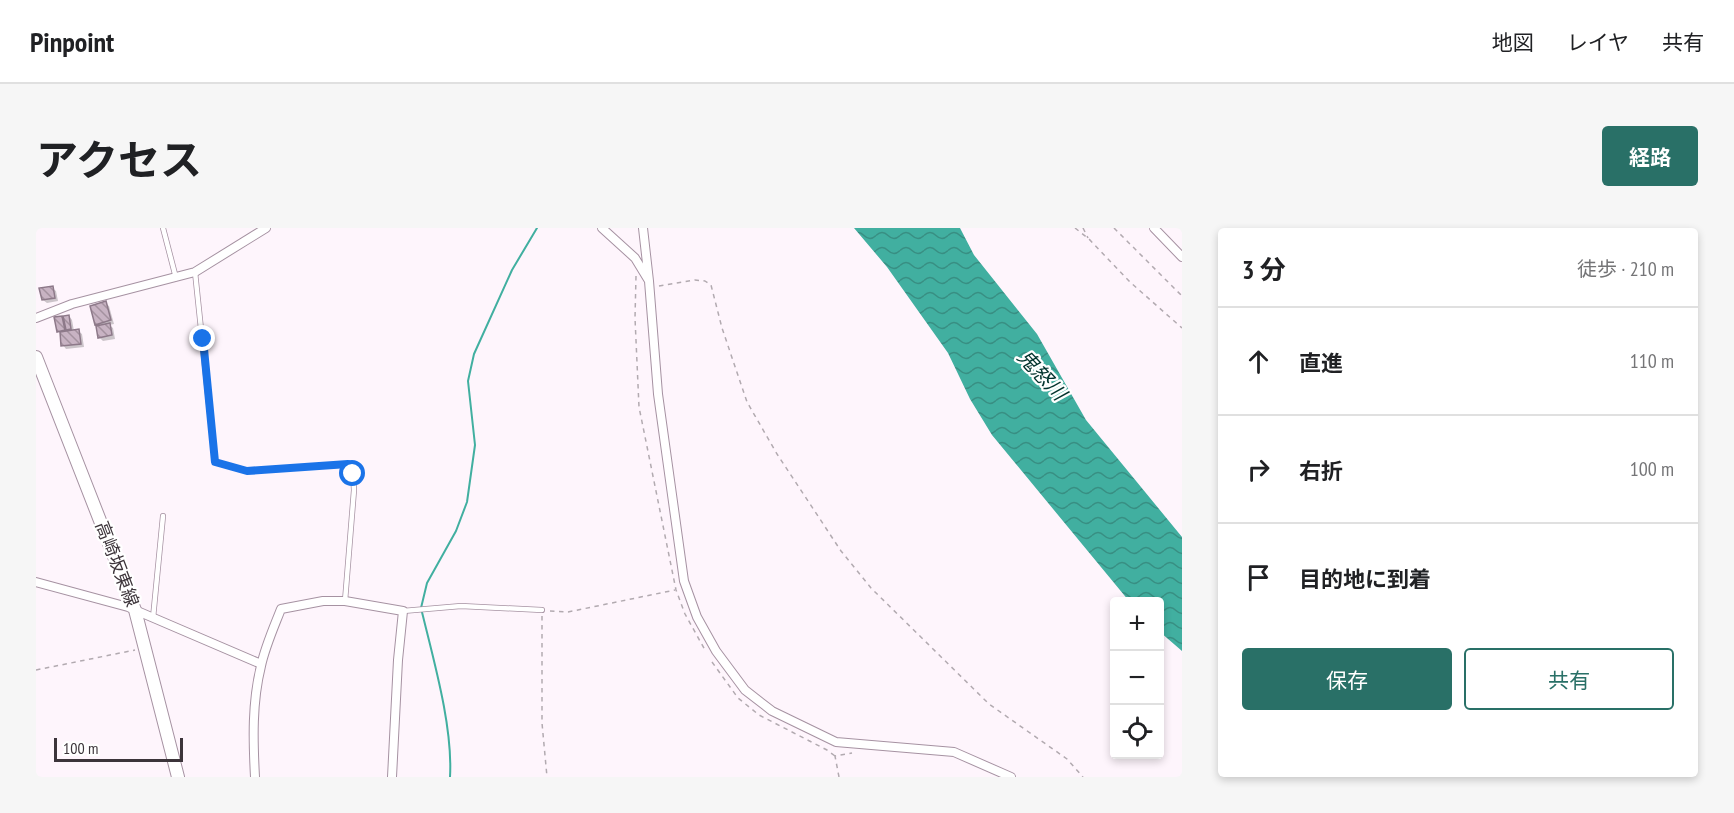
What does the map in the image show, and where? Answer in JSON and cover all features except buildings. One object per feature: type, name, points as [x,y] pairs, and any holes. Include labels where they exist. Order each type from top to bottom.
[{"type":"main road","name":"高崎坂東線","points":[[36,357],[135,610],[178,777]]},
{"type":"street","points":[[36,318],[72,304],[195,272],[251,232],[266,228]]},
{"type":"street","points":[[602,228],[635,258],[638,266],[652,283]]},
{"type":"street","points":[[643,228],[652,283],[658,394],[684,581],[697,617],[716,651],[745,690],[772,711],[836,742],[954,752],[1011,777]]},
{"type":"street","points":[[1154,228],[1182,257]]},
{"type":"street","points":[[36,582],[135,610],[261,664]]},
{"type":"street","points":[[255,777],[253,743],[255,698],[261,664],[281,609],[322,602],[345,601],[403,611],[392,777]]},
{"type":"lane","points":[[163,228],[176,278]]},
{"type":"lane","points":[[195,272],[215,462],[247,471],[348,464],[353,474],[354,490],[345,601]]},
{"type":"lane","points":[[153,619],[163,516]]},
{"type":"lane","points":[[403,611],[461,606],[542,610]]},
{"type":"path","points":[[1075,228],[1089,239],[1130,282],[1182,328]]},
{"type":"path","points":[[1083,228],[1089,239]]},
{"type":"path","points":[[1114,228],[1182,296]]},
{"type":"path","points":[[638,266],[635,278],[635,318],[639,407],[676,590],[685,614],[706,652]]},
{"type":"path","points":[[652,283],[662,287],[695,280],[705,281],[711,285],[722,328],[747,402],[777,454],[841,551],[871,588],[989,704],[1067,759],[1083,777]]},
{"type":"path","points":[[547,777],[542,723],[542,610],[568,612],[676,590]]},
{"type":"path","points":[[36,670],[145,648]]},
{"type":"path","points":[[711,660],[738,698],[752,709],[835,756],[857,752],[869,746]]},
{"type":"path","points":[[835,756],[839,777]]},
{"type":"water","name":"鬼怒川","points":[[854,228],[960,228],[974,255],[1037,334],[1086,420],[1182,537],[1182,651],[1164,635],[1164,597],[1126,597],[992,435],[970,399],[948,353],[887,267]]},
{"type":"waterway","points":[[450,777],[445,714],[421,608],[427,583],[456,531],[467,502],[475,445],[468,381],[474,354],[512,270],[537,228]]},
{"type":"route","points":[[203,339],[215,462],[247,471],[348,464],[353,474]]}]
